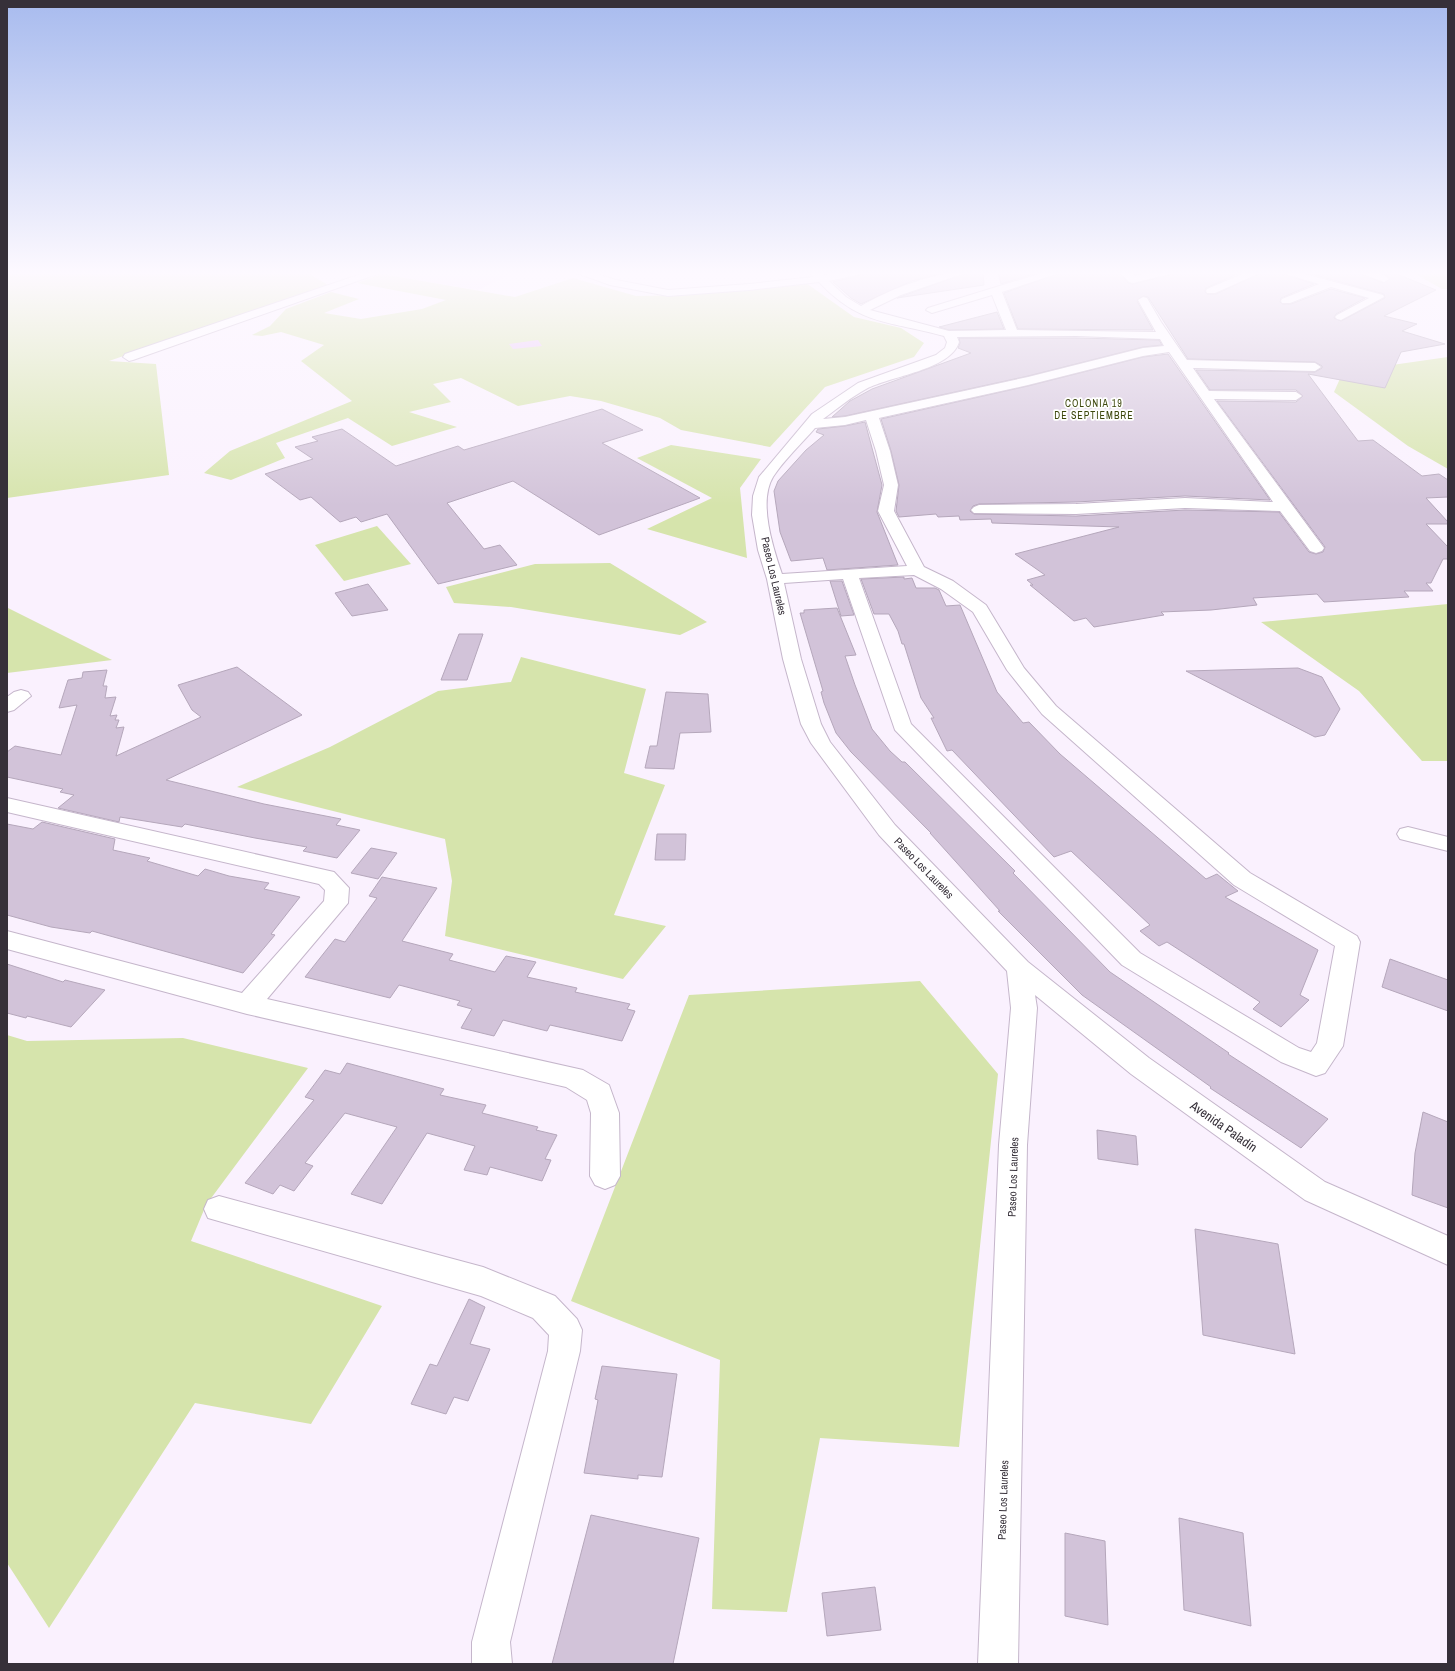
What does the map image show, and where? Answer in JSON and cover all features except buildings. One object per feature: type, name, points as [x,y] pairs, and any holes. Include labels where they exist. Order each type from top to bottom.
[{"type":"street","points":[[129,357],[150,350]]},
{"type":"street","name":"Paseo Los Laureles","points":[[950,350],[947,354],[910,370],[862,386],[832,405],[811,424],[766,477],[760,496],[760,515],[766,550],[775,579],[792,659],[811,724],[821,743],[887,830],[1019,968],[1024,1008],[1014,1145],[998,1664]]},
{"type":"street","points":[[811,424],[845,421],[1028,381],[1143,352],[1158,350]]},
{"type":"street","points":[[1174,350],[1284,507],[1316,548]]},
{"type":"street","points":[[1184,364],[1316,367]]},
{"type":"street","points":[[1205,395],[1296,396]]},
{"type":"street","points":[[871,415],[884,451],[891,485],[886,511],[917,570]]},
{"type":"street","points":[[980,510],[1076,509],[1186,503],[1284,507]]},
{"type":"street","points":[[775,579],[849,574],[917,570],[947,585],[980,609],[1016,670],[1049,710],[1242,879],[1348,942],[1330,1046],[1316,1065],[1290,1055],[1132,960],[902,726],[849,574]]},
{"type":"street","points":[[7,805],[326,878],[337,888],[336,903],[247,1004]]},
{"type":"street","points":[[1408,834],[1448,844]]},
{"type":"street","points":[[7,940],[247,1004],[573,1078],[600,1093],[605,1114],[605,1176]]},
{"type":"street","name":"Avenida Paladín","points":[[1019,968],[1140,1066],[1315,1191],[1448,1251]]},
{"type":"street","points":[[219,1209],[483,1282],[544,1307],[566,1330],[564,1351],[492,1642],[492,1664]]},
{"type":"green space","points":[[7,350],[141,350],[109,361],[156,364],[169,475],[7,498]]},
{"type":"green space","points":[[317,350],[919,350],[914,357],[825,387],[770,447],[681,430],[660,418],[601,401],[570,396],[518,406],[461,378],[433,384],[451,402],[409,412],[457,427],[392,446],[348,418],[276,443],[285,458],[231,480],[204,473],[230,451],[352,401],[301,361]]},
{"type":"green space","points":[[1448,357],[1448,469],[1408,446],[1334,392],[1343,372]]},
{"type":"green space","points":[[671,445],[761,459],[740,488],[747,558],[647,529],[712,498],[637,458]]},
{"type":"green space","points":[[377,526],[411,564],[344,581],[315,545]]},
{"type":"green space","points":[[610,563],[707,622],[680,635],[511,607],[454,603],[446,587],[535,564]]},
{"type":"green space","points":[[1448,604],[1448,761],[1422,761],[1359,691],[1261,622]]},
{"type":"green space","points":[[8,608],[112,660],[7,673]]},
{"type":"green space","points":[[521,657],[646,689],[624,773],[665,785],[614,915],[666,926],[623,979],[445,936],[452,881],[445,839],[237,787],[330,747],[438,691],[511,682]]},
{"type":"green space","points":[[920,981],[998,1074],[959,1447],[820,1438],[787,1612],[712,1609],[720,1360],[571,1301],[689,995]]},
{"type":"green space","points":[[7,1035],[27,1041],[183,1038],[308,1068],[206,1205],[191,1241],[382,1306],[311,1424],[195,1403],[49,1628],[7,1563]]},
{"type":"district","name":"COLONIA 19 DE SEPTIEMBRE","points":[[1094,408]]}]
